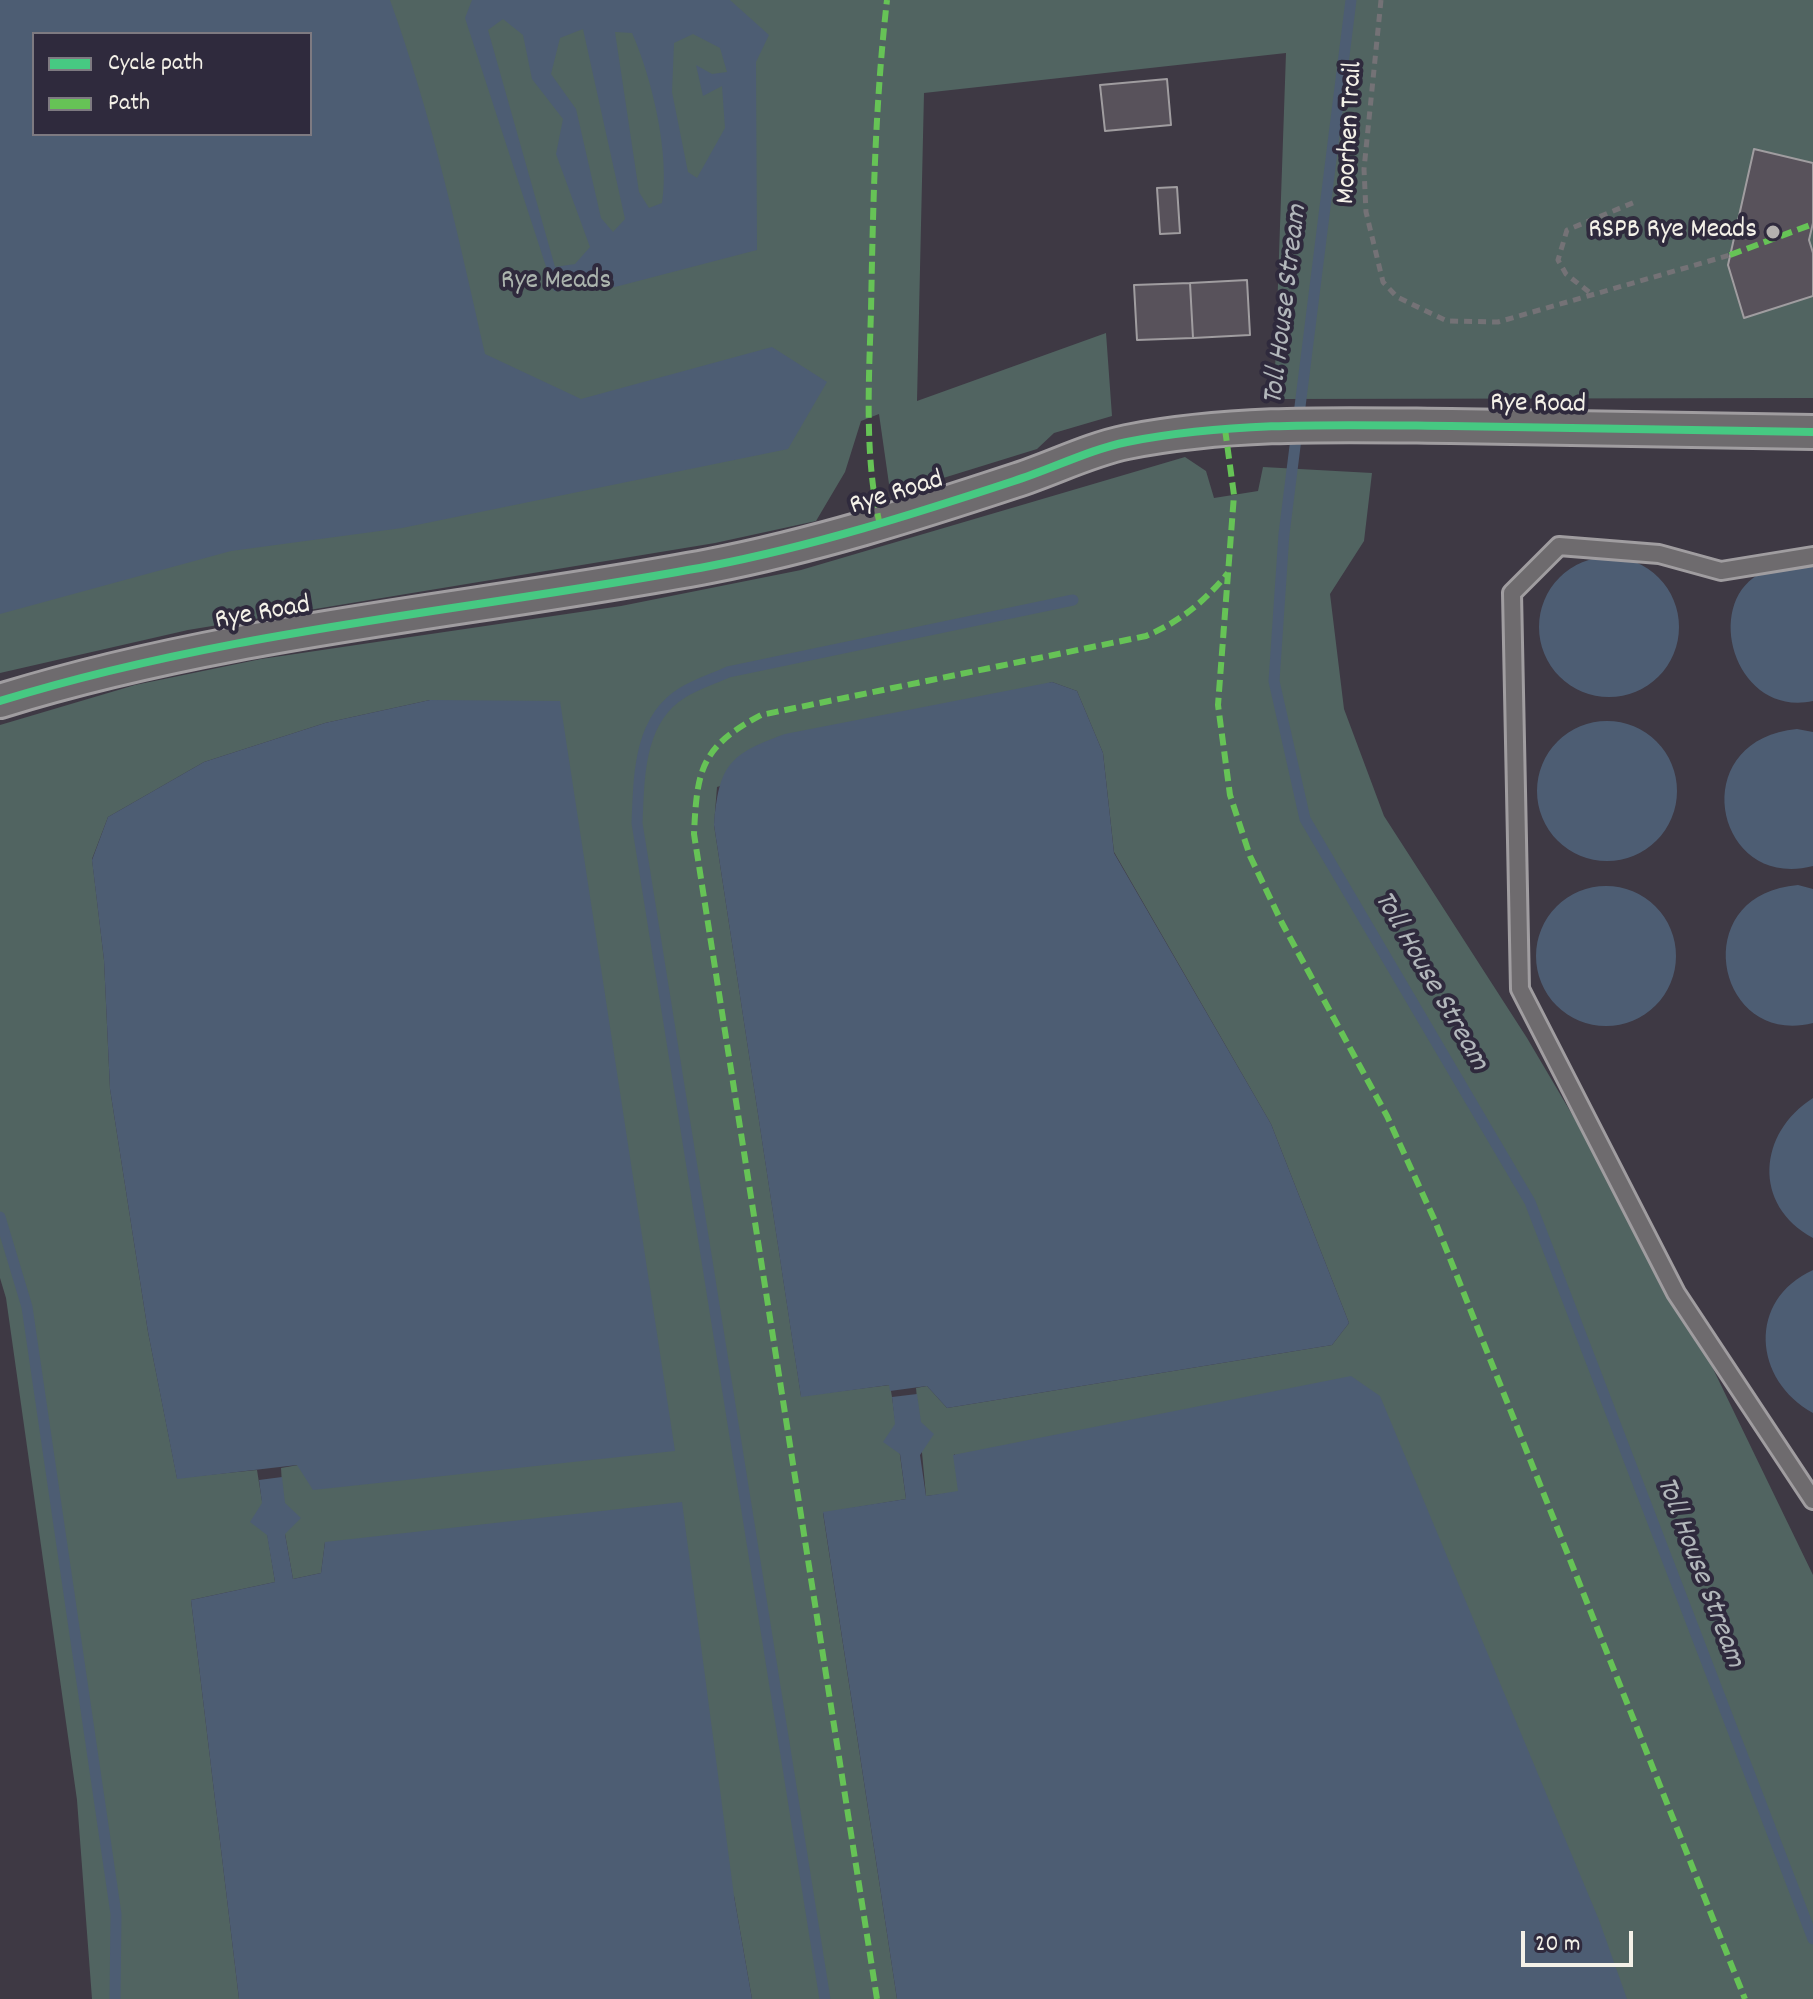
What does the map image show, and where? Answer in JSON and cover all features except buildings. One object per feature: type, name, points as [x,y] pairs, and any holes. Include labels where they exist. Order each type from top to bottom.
[{"type":"street","name":"Rye Road","points":[[0,701],[124,665],[230,642],[715,565],[880,525],[1128,442],[1225,429],[1366,425],[1813,432]]},
{"type":"lane","points":[[1813,556],[1721,571],[1659,554],[1559,546],[1512,593],[1520,989],[1676,1293],[1813,1500]]},
{"type":"path","points":[[1590,293],[1566,274],[1558,260],[1567,230],[1635,202]]},
{"type":"green space","name":"Rye Meads","points":[[0,0],[1813,0],[1813,398],[1274,399],[1286,53],[924,93],[917,401],[1106,333],[1112,416],[1054,433],[1037,449],[898,492],[889,484],[879,414],[861,421],[845,472],[816,521],[715,543],[188,630],[0,673]]},
{"type":"green space","points":[[1185,457],[1206,471],[1214,498],[1258,491],[1263,467],[1372,473],[1364,541],[1330,594],[1344,709],[1384,816],[1527,1038],[1671,1282],[1813,1575],[1813,1999],[1621,1999],[954,1454],[959,1492],[926,1496],[916,1388],[927,1386],[947,1408],[1332,1345],[1349,1323],[1271,1124],[1114,852],[1103,753],[1077,691],[1052,682],[717,787],[714,825],[801,1396],[890,1385],[892,1397],[906,1499],[823,1513],[897,1999],[752,1999],[734,1896],[325,1542],[321,1573],[293,1579],[285,1534],[281,1468],[298,1465],[430,700],[325,723],[204,762],[108,817],[92,859],[104,960],[110,1089],[148,1332],[177,1478],[257,1470],[275,1582],[191,1600],[239,1999],[92,1999],[77,1800],[6,1298],[0,1278],[0,725],[135,685],[261,659],[621,606],[801,570]]},
{"type":"water","points":[[0,0],[390,0],[431,131],[485,354],[581,399],[772,347],[827,382],[788,449],[402,528],[231,551],[0,614]]},
{"type":"water","points":[[472,0],[730,0],[769,35],[756,62],[757,250],[615,287],[554,291],[465,18]],"holes":[[[503,19],[523,35],[532,79],[563,119],[556,154],[590,247],[575,264],[555,267],[488,30]],[[583,29],[625,219],[613,232],[601,218],[576,109],[551,74],[560,38]],[[615,32],[632,33],[658,116],[664,162],[662,203],[649,208],[639,192]],[[693,34],[720,48],[727,72],[712,74],[696,65],[703,96],[722,86],[725,128],[697,178],[688,172],[672,92],[674,43]]]},
{"type":"water","points":[[1609,557],[1636,562],[1659,577],[1674,600],[1679,627],[1674,654],[1659,677],[1636,692],[1609,697],[1582,692],[1559,677],[1544,654],[1539,627],[1544,600],[1559,577],[1582,562]]},
{"type":"water","points":[[1813,564],[1813,701],[1786,702],[1763,692],[1746,675],[1735,654],[1731,630],[1734,607],[1744,587],[1763,572]]},
{"type":"water","points":[[1052,682],[1077,691],[1103,753],[1114,853],[1271,1124],[1349,1323],[1332,1345],[947,1408],[927,1386],[890,1391],[889,1385],[801,1397],[714,825],[719,788],[730,764],[739,756],[785,734]]},
{"type":"water","points":[[430,700],[560,701],[675,1451],[313,1490],[297,1465],[177,1479],[148,1332],[110,1089],[104,960],[92,860],[108,817],[204,762],[325,723]]},
{"type":"water","points":[[1607,721],[1634,726],[1657,741],[1672,764],[1677,791],[1672,818],[1657,841],[1634,856],[1607,861],[1580,856],[1557,841],[1542,818],[1537,791],[1542,764],[1557,741],[1580,726]]},
{"type":"water","points":[[1797,729],[1813,732],[1813,866],[1780,868],[1753,857],[1735,837],[1726,811],[1726,784],[1738,759],[1761,739]]},
{"type":"water","points":[[1798,885],[1813,889],[1813,1023],[1780,1025],[1754,1013],[1736,993],[1727,967],[1728,939],[1739,914],[1762,895]]},
{"type":"water","points":[[1606,886],[1633,891],[1656,906],[1671,929],[1676,956],[1671,983],[1656,1006],[1633,1021],[1606,1026],[1579,1021],[1556,1006],[1541,983],[1536,956],[1541,929],[1556,906],[1579,891]]},
{"type":"water","points":[[1813,1098],[1813,1238],[1793,1224],[1780,1207],[1772,1188],[1770,1169],[1773,1149],[1781,1130]]},
{"type":"water","points":[[1813,1270],[1813,1413],[1793,1399],[1778,1381],[1769,1361],[1766,1340],[1768,1320],[1777,1300],[1792,1283]]},
{"type":"water","points":[[1351,1376],[1380,1396],[1599,1920],[1627,1999],[897,1999],[823,1512],[906,1499],[900,1454],[883,1442],[895,1424],[892,1397],[917,1394],[921,1422],[934,1434],[920,1455],[926,1496],[958,1491],[953,1455]]},
{"type":"water","points":[[282,1477],[285,1503],[301,1518],[285,1534],[293,1579],[321,1573],[325,1542],[682,1502],[734,1896],[752,1999],[239,1999],[191,1600],[275,1582],[267,1535],[250,1522],[262,1503],[259,1480]]},
{"type":"waterway","name":"Toll House Stream","points":[[1351,0],[1284,534],[1274,681],[1305,819],[1530,1202],[1813,1939]]},
{"type":"waterway","points":[[825,1999],[637,823],[644,751],[657,718],[668,704],[687,690],[728,672],[1073,600]]},
{"type":"waterway","points":[[0,1217],[27,1307],[116,1914],[115,1999]]},
{"type":"marked path","points":[[880,525],[872,473],[869,391],[875,156],[887,0]]},
{"type":"marked path","points":[[1730,255],[1813,224]]},
{"type":"marked path","points":[[1225,429],[1234,495],[1218,705],[1230,795],[1250,856],[1282,923],[1387,1116],[1435,1221],[1745,1999]]},
{"type":"marked path","points":[[877,1999],[694,834],[697,792],[706,762],[714,750],[726,738],[761,715],[1146,636],[1191,610],[1228,573]]},
{"type":"cycle path","points":[[0,701],[87,676],[264,639],[621,582],[749,558],[901,517],[1113,445],[1167,435],[1248,427],[1329,425],[1813,432]]},
{"type":"place","name":"RSPB Rye Meads","points":[[1773,232]]}]
